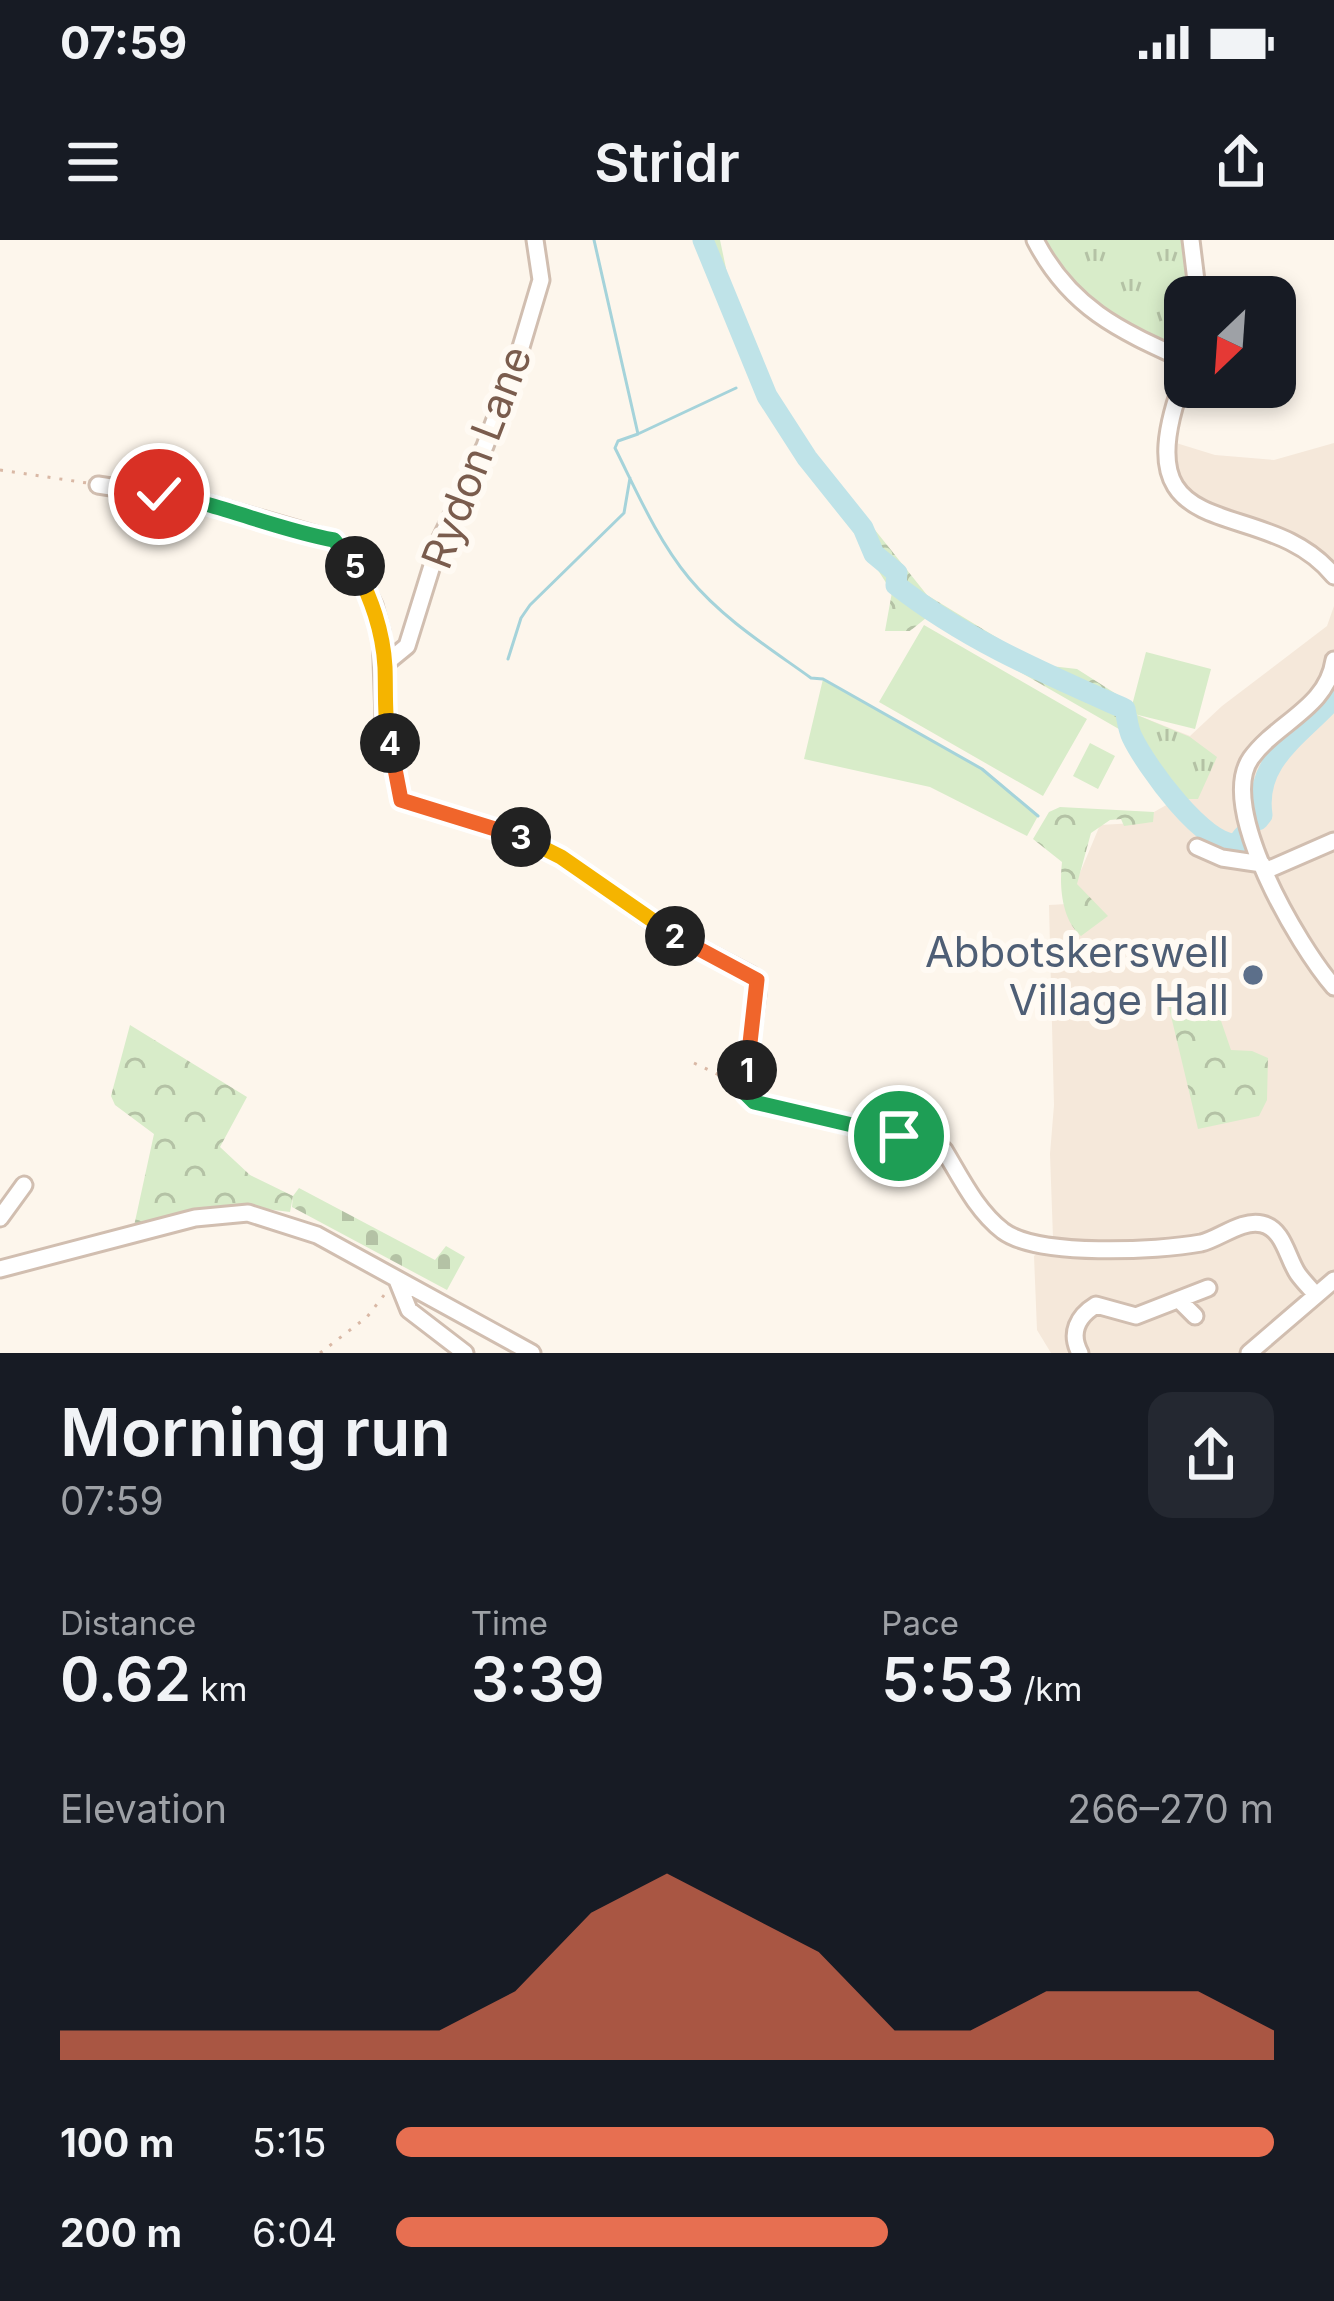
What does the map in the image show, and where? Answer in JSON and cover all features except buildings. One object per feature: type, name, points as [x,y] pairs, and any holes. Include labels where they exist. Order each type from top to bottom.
[{"type":"street","name":"Rydon Lane","points":[[385,664],[406,646],[440,539],[485,446],[516,364],[541,280],[535,240]]},
{"type":"street","points":[[1035,240],[1069,290],[1112,327],[1164,351]]},
{"type":"street","points":[[1191,240],[1195,276]]},
{"type":"street","points":[[1172,408],[1165,465],[1179,490],[1202,508],[1313,556],[1334,576]]},
{"type":"street","points":[[98,485],[196,500],[334,540],[354,564],[374,605],[385,664],[384,718],[401,800],[519,836],[561,857],[658,926],[757,980],[746,1089],[754,1102],[944,1150],[986,1214],[1002,1230],[1032,1246],[1145,1249],[1204,1242],[1262,1223],[1280,1235],[1297,1272],[1316,1294]]},
{"type":"street","points":[[1333,671],[1307,708],[1248,761],[1243,811],[1263,867],[1310,955],[1334,987]]},
{"type":"street","points":[[1197,847],[1263,867],[1334,842]]},
{"type":"street","points":[[0,1218],[24,1185]]},
{"type":"street","points":[[0,1269],[195,1218],[248,1213],[317,1235],[532,1353]]},
{"type":"street","points":[[397,1280],[409,1310],[465,1353]]},
{"type":"street","points":[[1249,1353],[1334,1280]]},
{"type":"street","points":[[1080,1353],[1075,1332],[1078,1321],[1096,1304],[1136,1316],[1208,1288]]},
{"type":"street","points":[[1180,1301],[1195,1316]]},
{"type":"path","points":[[0,470],[98,485]]},
{"type":"path","points":[[694,1063],[746,1089]]},
{"type":"path","points":[[320,1353],[367,1317],[397,1280]]},
{"type":"shaded area","points":[[1173,442],[1215,455],[1274,460],[1334,443],[1334,566],[1273,529],[1186,488],[1174,474]]},
{"type":"shaded area","points":[[1334,606],[1334,1353],[1051,1353],[1037,1330],[1034,1256],[1053,1238],[1049,905],[1067,904],[1100,825],[1152,822],[1154,812],[1177,799],[1131,736],[1137,715],[1190,736],[1327,626]]},
{"type":"green space","points":[[693,240],[720,240],[731,292],[779,410],[927,595],[1042,665],[1077,669],[1132,704],[1137,715],[1131,736],[926,618],[910,631],[885,631],[892,592],[829,494],[778,429],[751,381]]},
{"type":"green space","points":[[1041,240],[1185,240],[1190,276],[1164,276],[1164,342],[1103,309]]},
{"type":"green space","points":[[924,625],[1087,719],[1043,796],[879,702]]},
{"type":"green space","points":[[1146,652],[1211,669],[1195,729],[1130,713]]},
{"type":"green space","points":[[823,679],[982,769],[1038,816],[1027,836],[930,787],[804,759]]},
{"type":"green space","points":[[1137,715],[1190,737],[1217,757],[1198,799],[1178,799],[1131,736]]},
{"type":"green space","points":[[1090,743],[1115,756],[1098,789],[1073,776]]},
{"type":"green space","points":[[1060,807],[1154,812],[1153,822],[1124,826],[1121,819],[1110,820],[1091,833],[1077,884],[1108,916],[1081,936],[1063,902],[1062,862],[1033,839],[1049,812]]},
{"type":"green space","points":[[1194,993],[1219,1015],[1231,1050],[1268,1058],[1267,1100],[1259,1116],[1198,1129],[1166,995]]},
{"type":"green space","points":[[130,1025],[247,1097],[220,1147],[250,1175],[293,1196],[290,1212],[251,1207],[134,1226],[154,1134],[115,1105],[111,1096]]},
{"type":"green space","points":[[299,1188],[435,1260],[446,1246],[465,1257],[447,1290],[292,1207]]},
{"type":"waterway","points":[[594,240],[638,434],[618,441],[615,448],[657,531],[689,578],[731,619],[811,678],[823,679],[982,769],[1038,816]]},
{"type":"waterway","points":[[703,240],[767,396],[807,458],[863,528],[874,554],[897,573],[896,585],[978,639],[1125,709],[1139,750],[1177,802],[1224,841],[1237,844],[1243,836]]},
{"type":"waterway","points":[[640,433],[736,388]]},
{"type":"waterway","points":[[508,659],[530,605],[624,513],[630,478]]},
{"type":"waterway","points":[[1258,820],[1265,779],[1273,764],[1334,698]]},
{"type":"place","name":"Abbotskerswell Village Hall","points":[[1253,975]]},
{"type":"route","points":[[159,494],[196,500],[334,540],[344,548],[374,605],[380,631],[384,718],[401,800],[519,836],[561,857],[658,926],[751,974],[757,980],[758,994],[745,1084],[754,1102],[899,1136]]}]
